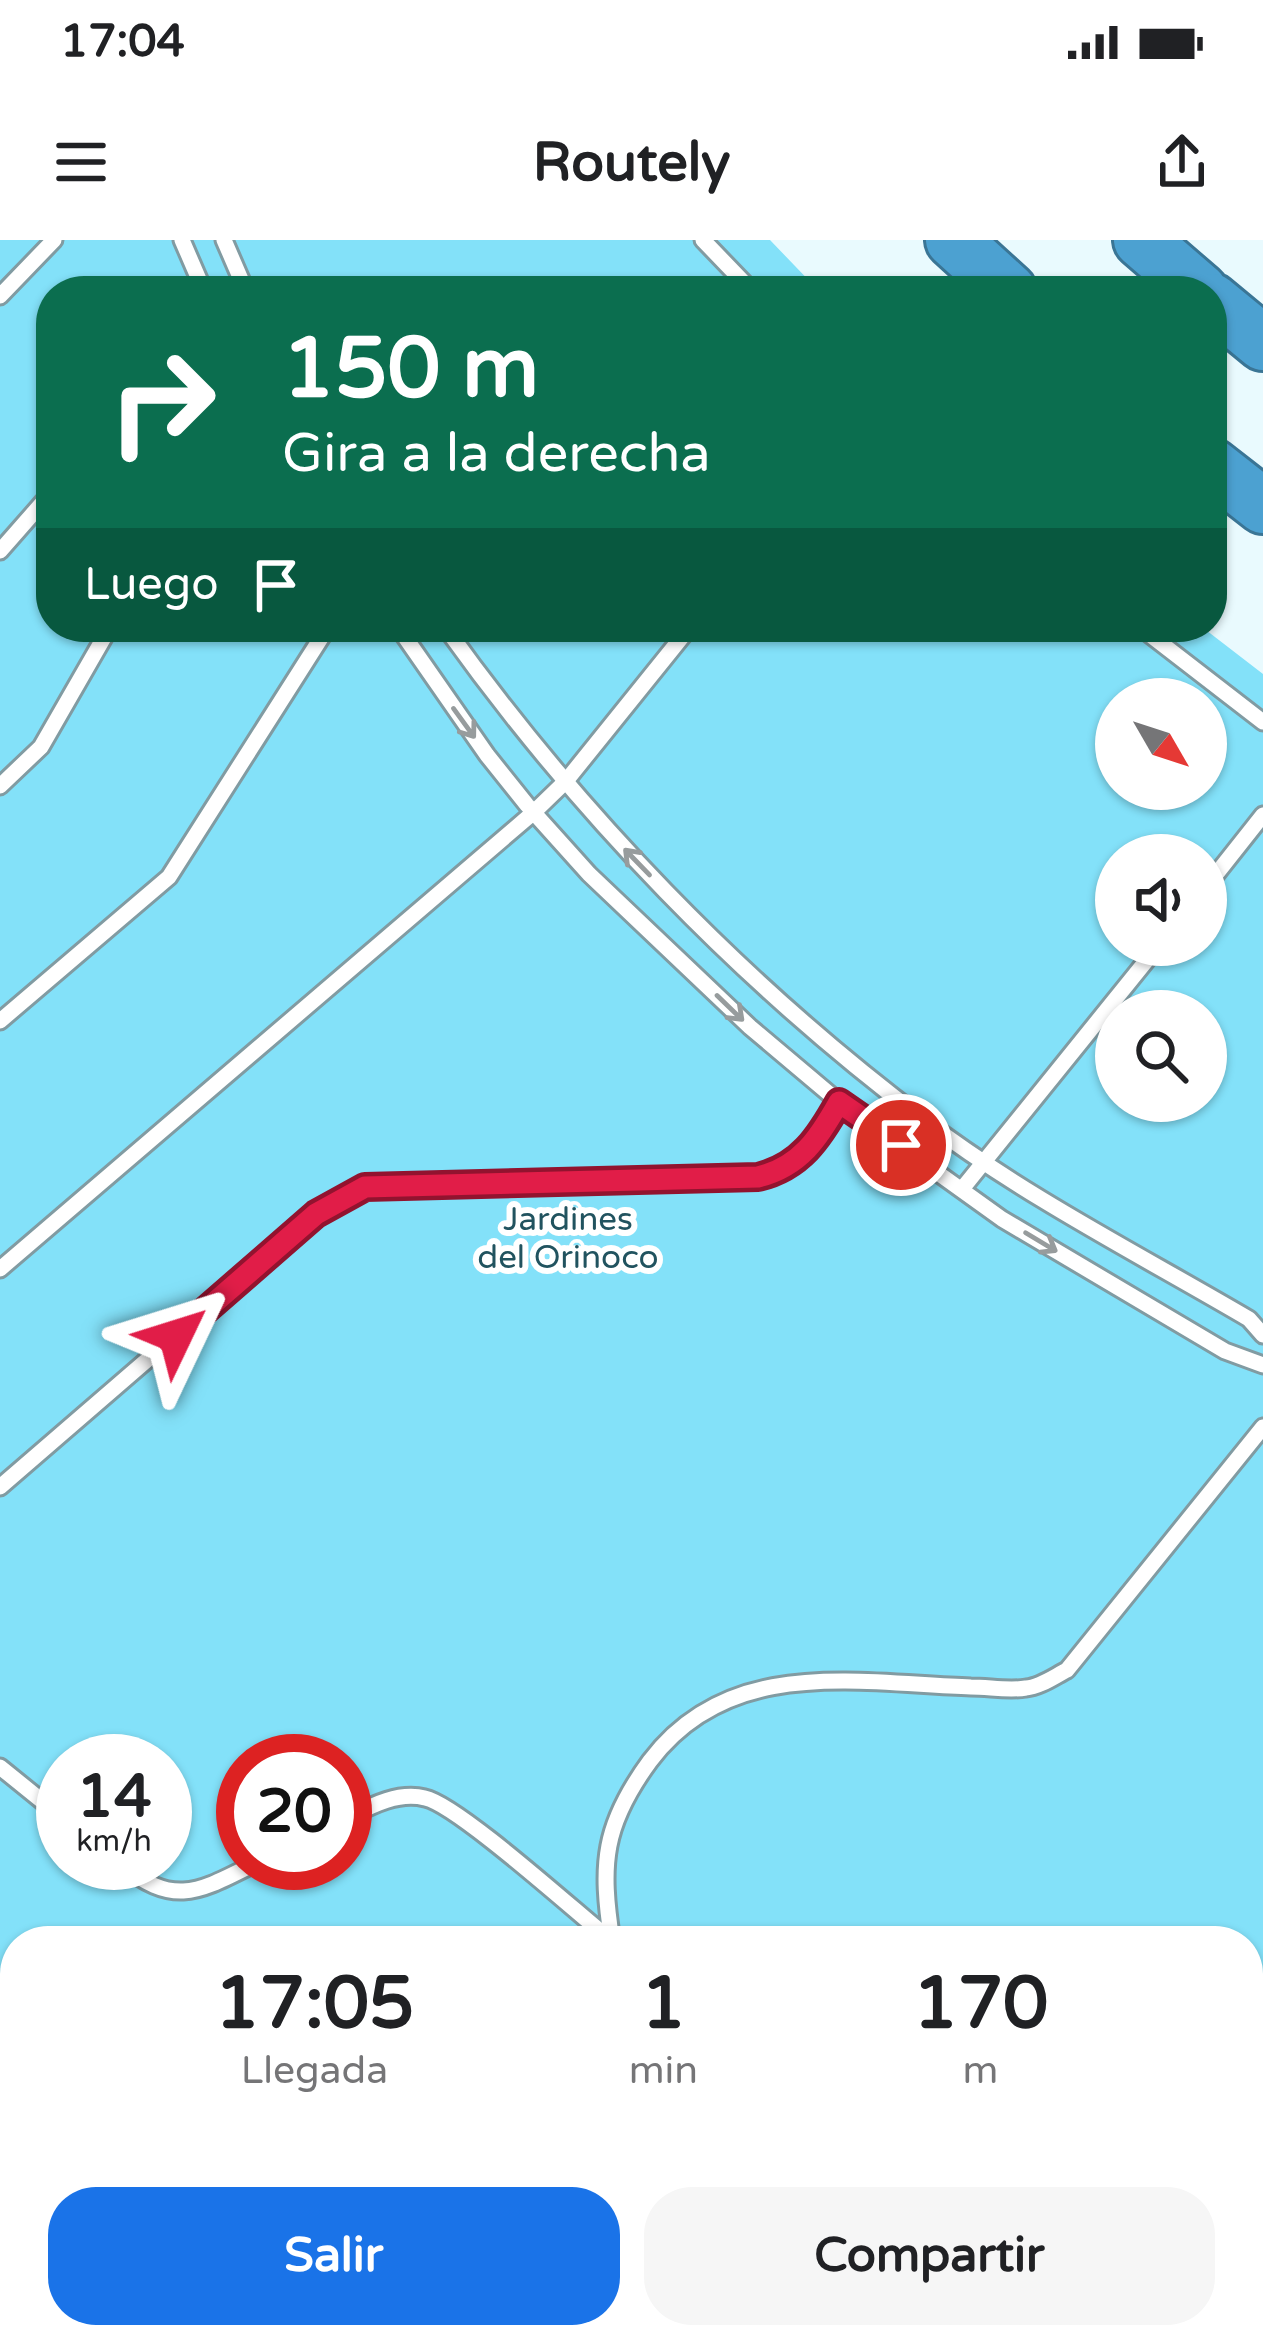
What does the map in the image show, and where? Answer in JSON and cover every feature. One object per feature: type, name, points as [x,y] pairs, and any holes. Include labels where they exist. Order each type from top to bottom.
[{"type":"highway","points":[[953,240],[993,276]]},
{"type":"highway","points":[[1141,240],[1183,276]]},
{"type":"highway","points":[[1227,313],[1263,343]]},
{"type":"highway","points":[[1227,478],[1263,506]]},
{"type":"lane","points":[[0,296],[54,240]]},
{"type":"lane","points":[[182,240],[198,276]]},
{"type":"lane","points":[[224,240],[240,276]]},
{"type":"lane","points":[[703,240],[738,276]]},
{"type":"lane","points":[[0,551],[36,510]]},
{"type":"lane","points":[[0,786],[41,747],[101,642]]},
{"type":"lane","points":[[0,1021],[169,877],[318,642]]},
{"type":"lane","points":[[408,642],[487,755],[534,812],[590,874],[750,1027],[839,1102],[1021,1230],[1225,1351],[1263,1365]]},
{"type":"lane","points":[[457,642],[566,781],[695,922],[863,1071],[985,1163],[1249,1319],[1263,1335]]},
{"type":"lane","points":[[0,1269],[534,812],[566,781],[678,642]]},
{"type":"lane","points":[[1160,642],[1263,722]]},
{"type":"lane","points":[[1227,860],[1263,815]]},
{"type":"lane","points":[[962,1190],[1143,966]]},
{"type":"lane","points":[[0,1487],[316,1214],[365,1187],[758,1177],[783,1171],[807,1151],[839,1102]]},
{"type":"lane","points":[[610,1926],[603,1887],[611,1834],[630,1788],[669,1736],[709,1707],[745,1690],[795,1681],[1029,1688],[1067,1670],[1263,1427]]},
{"type":"lane","points":[[0,1767],[36,1796]]},
{"type":"lane","points":[[372,1807],[396,1797],[428,1798],[593,1926]]},
{"type":"lane","points":[[164,1890],[174,1894],[216,1883]]},
{"type":"green space","name":"Jardines del Orinoco","points":[[0,240],[770,240],[805,276],[36,276],[36,642],[1221,642],[1263,674],[1263,1926],[0,1926]]},
{"type":"route","points":[[176,1336],[316,1214],[365,1187],[758,1177],[783,1171],[807,1151],[839,1102],[901,1145]]}]
